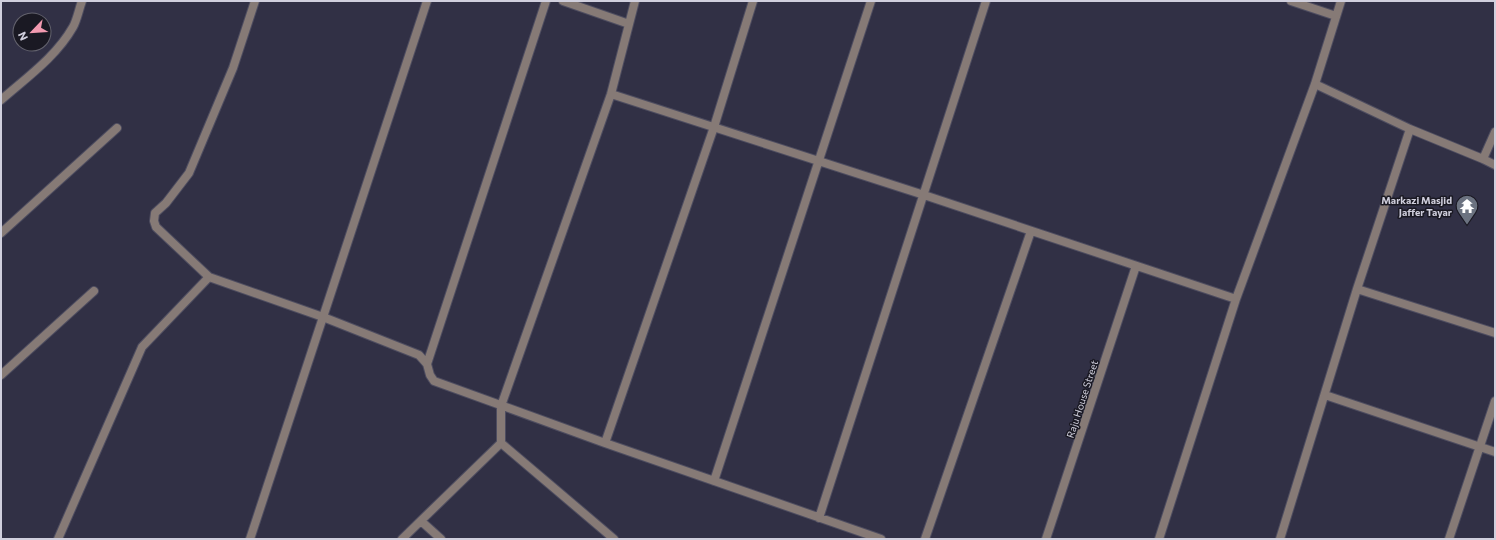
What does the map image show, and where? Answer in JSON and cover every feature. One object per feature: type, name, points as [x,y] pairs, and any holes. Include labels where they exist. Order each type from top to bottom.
[{"type":"street","points":[[1,100],[38,68],[62,44],[74,26],[82,1]]},
{"type":"street","points":[[255,1],[233,68],[189,173],[166,202],[155,213],[154,221],[156,227],[209,277],[323,317],[419,355],[427,364],[430,376],[434,381],[605,443],[881,539]]},
{"type":"street","points":[[250,539],[427,1]]},
{"type":"street","points":[[427,364],[546,1]]},
{"type":"street","points":[[563,1],[629,24]]},
{"type":"street","points":[[402,539],[501,443],[501,406],[611,94],[635,1]]},
{"type":"street","points":[[605,443],[714,127],[753,1]]},
{"type":"street","points":[[714,481],[871,1]]},
{"type":"street","points":[[819,518],[986,1]]},
{"type":"street","points":[[1291,1],[1336,16]]},
{"type":"street","points":[[1159,539],[1236,299],[1315,84],[1341,1]]},
{"type":"street","points":[[1315,84],[1410,129],[1495,165]]},
{"type":"street","points":[[611,94],[1031,230],[1236,299]]},
{"type":"street","points":[[1,233],[117,128]]},
{"type":"street","points":[[1280,539],[1357,289],[1410,129]]},
{"type":"street","points":[[1483,159],[1495,132]]},
{"type":"street","points":[[925,539],[1031,230]]},
{"type":"street","name":"Raju House Street","points":[[1046,539],[1136,266]]},
{"type":"street","points":[[58,539],[142,347],[209,277]]},
{"type":"street","points":[[1357,289],[1495,333]]},
{"type":"street","points":[[1,375],[94,290]]},
{"type":"street","points":[[1325,395],[1495,452]]},
{"type":"street","points":[[1449,539],[1495,401]]},
{"type":"street","points":[[501,443],[614,539]]},
{"type":"street","points":[[421,521],[441,539]]},
{"type":"place","name":"Markazi Masjid Jaffer Tayar","points":[[1467,226]]}]
